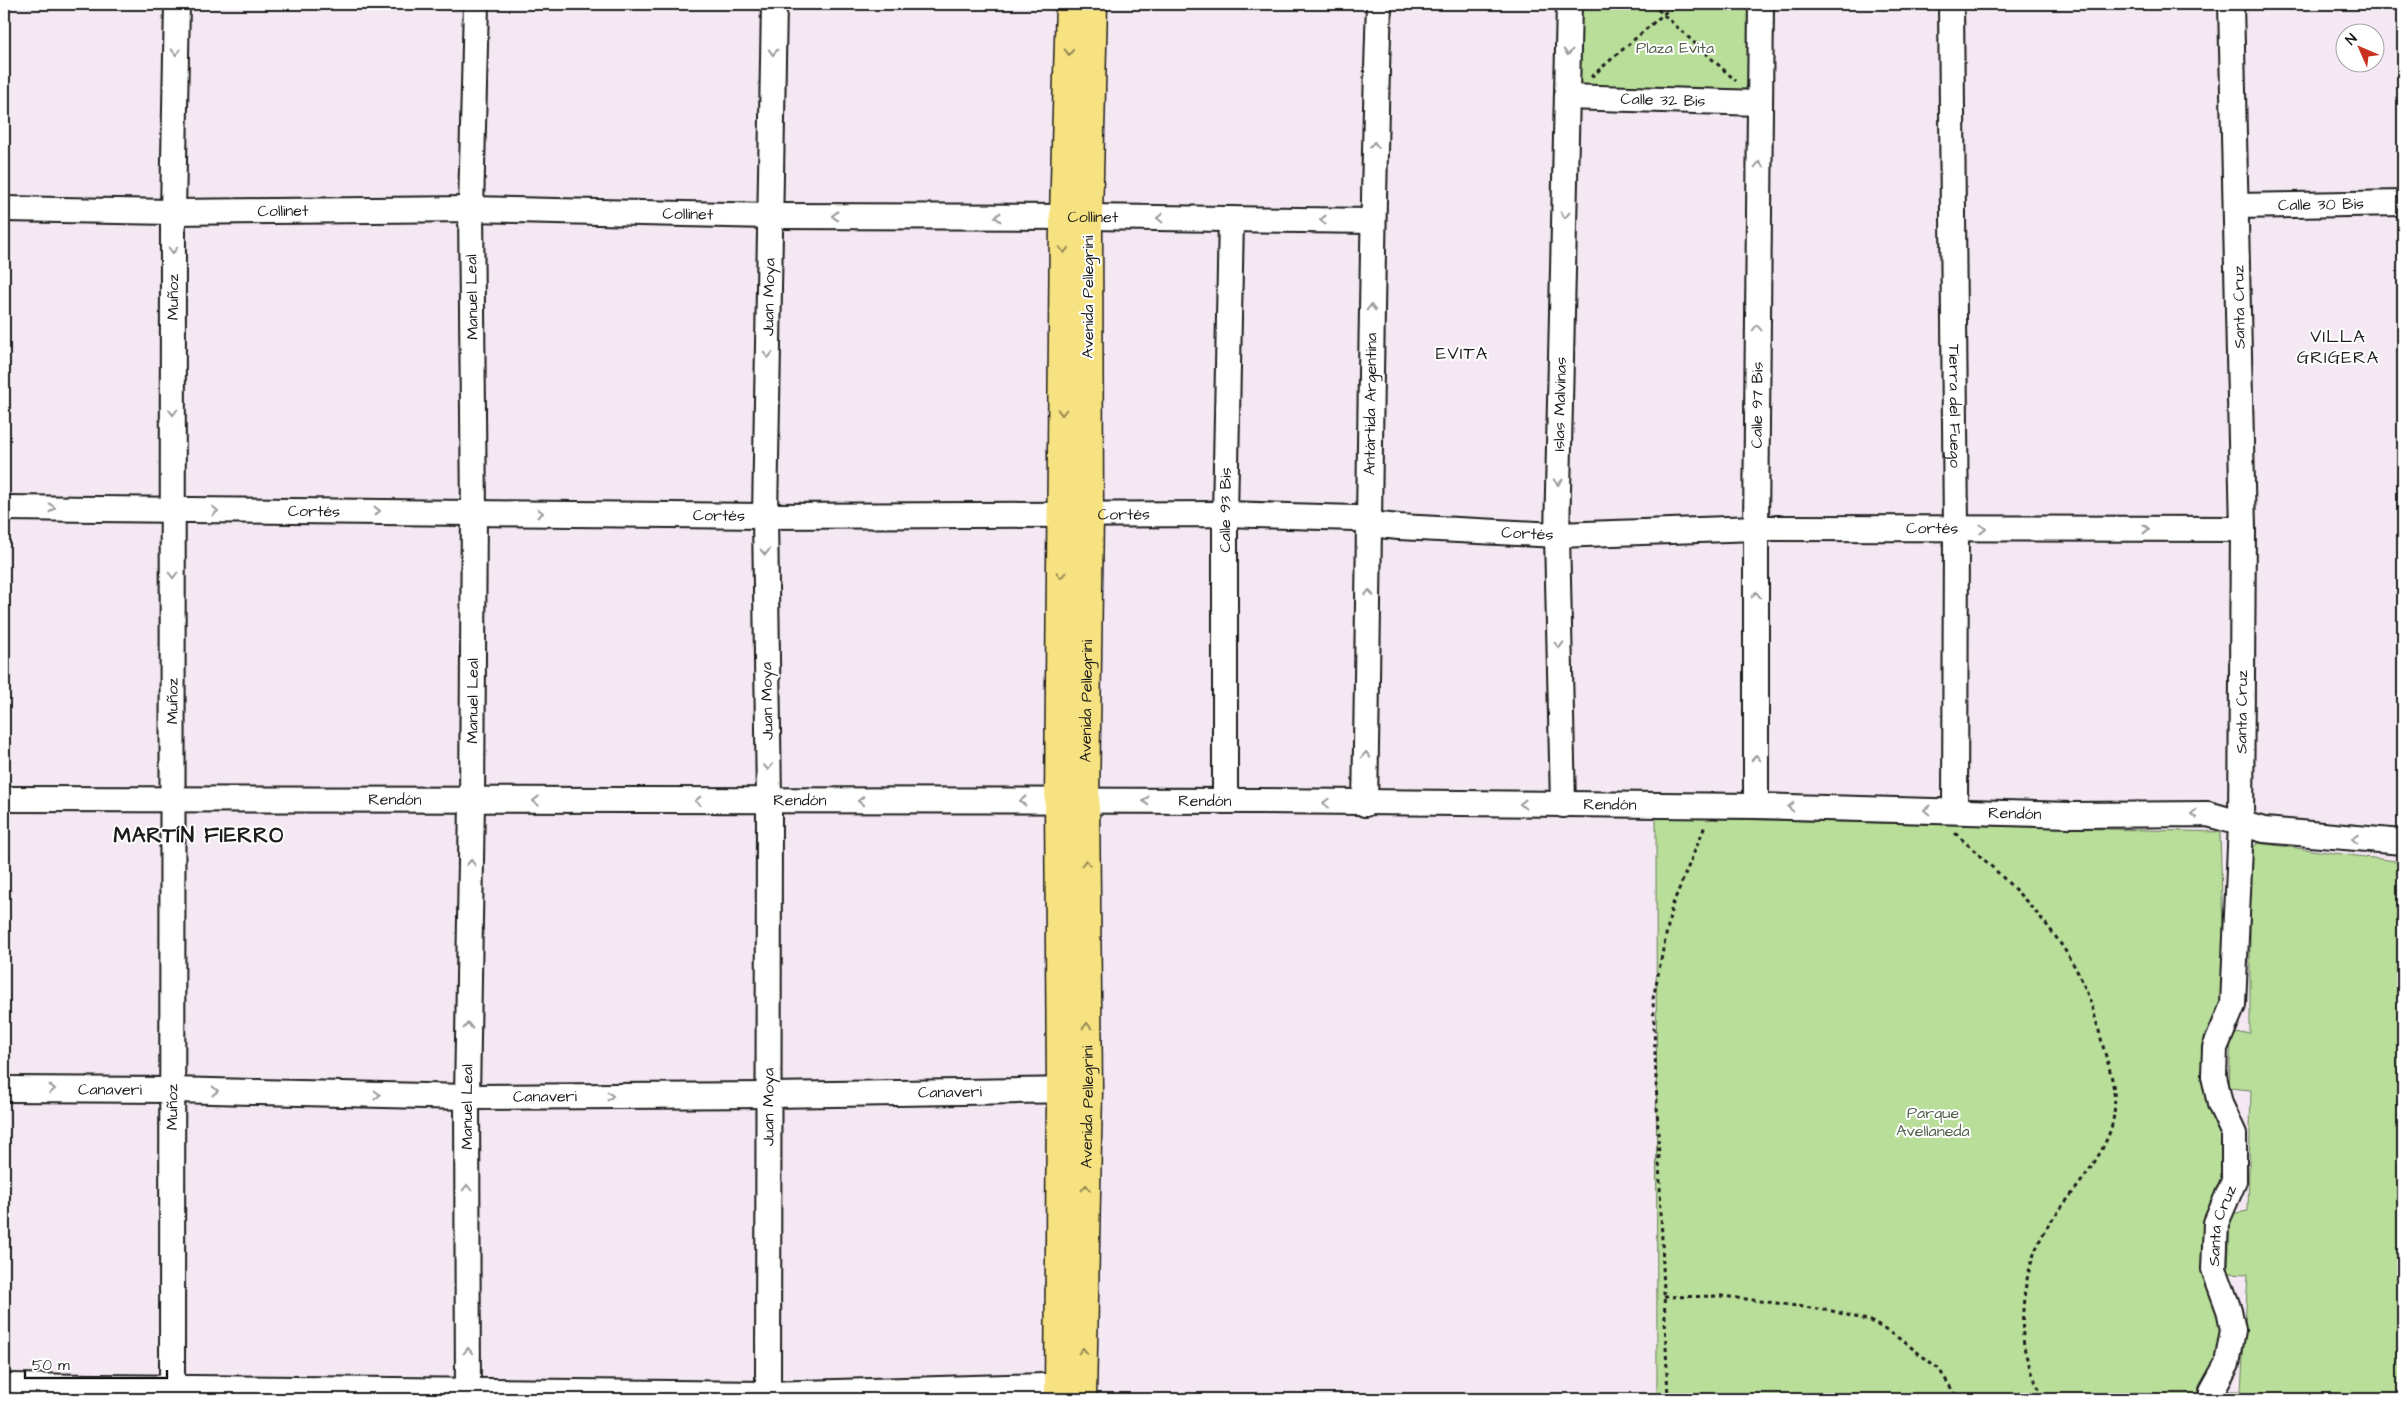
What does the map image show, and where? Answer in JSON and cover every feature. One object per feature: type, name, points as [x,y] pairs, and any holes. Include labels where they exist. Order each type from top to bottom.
[{"type":"main road","name":"Avenida Pellegrini","points":[[1070,4],[1076,217],[1089,515],[1085,801],[1074,1090],[1071,1392]]},
{"type":"main road","name":"Avenida Pellegrini","points":[[1074,1090],[1058,801],[1061,516],[1076,217],[1093,4]]},
{"type":"street","name":"Muñoz","points":[[172,1394],[173,212],[177,4]]},
{"type":"street","name":"Manuel Leal","points":[[468,1394],[467,1097],[474,512],[471,209],[476,4]]},
{"type":"street","name":"Juan Moya","points":[[768,1397],[769,800],[765,516],[774,4]]},
{"type":"street","name":"Antártida Argentina","points":[[1365,804],[1370,524],[1372,221],[1378,4]]},
{"type":"street","name":"Islas Malvinas","points":[[1564,805],[1557,535],[1569,4]]},
{"type":"street","name":"Calle 97 Bis","points":[[1756,806],[1756,528],[1761,4]]},
{"type":"street","name":"Tierra del Fuego","points":[[1952,4],[1956,529],[1953,820]]},
{"type":"street","name":"Santa Cruz","points":[[2211,1399],[2212,1391],[2227,1364],[2233,1330],[2229,1310],[2214,1269],[2216,1223],[2234,1182],[2234,1134],[2220,1104],[2214,1076],[2215,1048],[2233,1005],[2241,824],[2243,529],[2232,4]]},
{"type":"street","name":"Calle 32 Bis","points":[[1567,97],[1759,103]]},
{"type":"street","name":"Calle 30 Bis","points":[[2237,206],[2403,203]]},
{"type":"street","name":"Collinet","points":[[4,209],[173,212],[471,209],[770,216],[1076,217],[1372,221]]},
{"type":"street","name":"Calle 93 Bis","points":[[1225,801],[1225,514],[1230,219]]},
{"type":"street","name":"Cortés","points":[[4,508],[765,516],[1225,514],[1355,518],[1370,524],[1399,528],[1557,535],[1756,528],[2243,529]]},
{"type":"street","name":"Rendón","points":[[4,799],[1225,801],[1365,804],[1756,806],[1953,820],[2071,815],[2208,814],[2264,830],[2403,842]]},
{"type":"street","name":"Canaveri","points":[[4,1089],[172,1090],[467,1097],[1074,1090]]},
{"type":"street","points":[[4,1386],[172,1394],[768,1397],[1071,1392]]},
{"type":"path","points":[[1652,4],[1759,103]]},
{"type":"path","points":[[1567,97],[1675,4]]},
{"type":"path","points":[[1668,1399],[1653,999],[1672,906],[1707,820]]},
{"type":"path","points":[[1953,820],[2020,892],[2050,929],[2082,980],[2115,1087],[2114,1115],[2096,1162],[2047,1227],[2031,1258],[2025,1303],[2024,1346],[2044,1399]]},
{"type":"path","points":[[1703,829],[1713,829]]},
{"type":"path","points":[[1664,1297],[1722,1296],[1832,1311],[1871,1321],[1903,1341],[1939,1369],[1958,1399]]},
{"type":"green space","name":"Plaza Evita","points":[[1581,4],[1749,4],[1748,83],[1743,93],[1580,91]]},
{"type":"green space","name":"Parque Avellaneda","points":[[1656,817],[2220,832],[2225,997],[2225,1333],[2203,1387],[2203,1399],[1657,1399]]},
{"type":"green space","points":[[2258,843],[2403,862],[2403,1399],[2222,1399],[2222,1391],[2241,1391],[2248,1274],[2228,1273],[2230,1214],[2248,1211],[2251,1090],[2229,1088],[2231,1034],[2250,1033],[2250,851]]},
{"type":"district","name":"VILLA GRIGERA","points":[[2338,346]]},
{"type":"district","name":"EVITA","points":[[1462,353]]},
{"type":"district","name":"MARTÍN FIERRO","points":[[199,835]]}]
